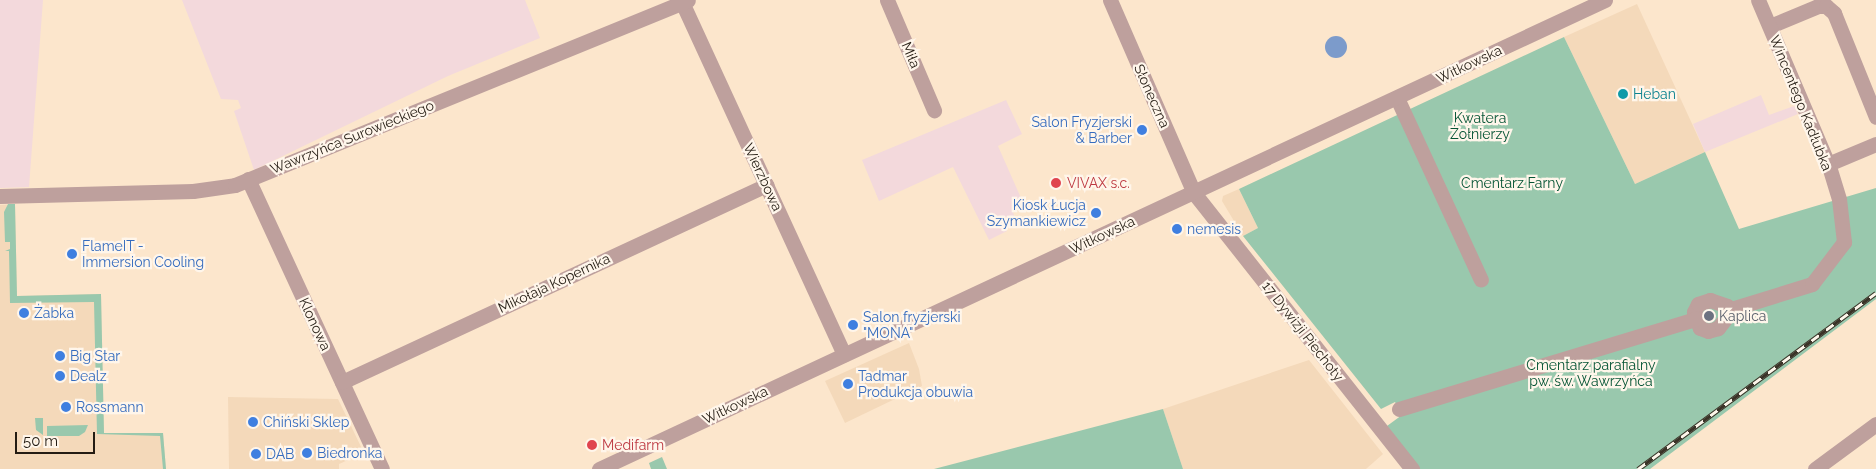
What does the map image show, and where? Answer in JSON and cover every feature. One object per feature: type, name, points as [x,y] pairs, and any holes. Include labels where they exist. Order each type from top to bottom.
[{"type":"street","name":"Miła","points":[[888,0],[934,110]]},
{"type":"street","name":"Słoneczna","points":[[1110,0],[1194,193]]},
{"type":"street","name":"Witkowska","points":[[599,469],[1605,0]]},
{"type":"street","name":"Wincentego Kadłubka","points":[[1728,310],[1817,280],[1844,242],[1840,207],[1828,164],[1758,0]]},
{"type":"street","name":"Wawrzyńca Surowieckiego","points":[[0,196],[214,189],[248,180],[683,1]]},
{"type":"street","name":"Wierzbowa","points":[[683,1],[844,354]]},
{"type":"street","points":[[1770,26],[1818,6],[1826,6],[1834,13],[1876,117]]},
{"type":"street","points":[[1397,98],[1481,280]]},
{"type":"street","points":[[1828,164],[1876,144]]},
{"type":"street","name":"Klonowa","points":[[248,180],[382,469]]},
{"type":"street","name":"Mikołaja Kopernika","points":[[342,382],[766,185]]},
{"type":"street","name":"17 Dywizji Piechoty","points":[[1194,193],[1412,469]]},
{"type":"street","points":[[1710,300],[1728,310],[1729,314],[1718,328],[1708,331],[1700,328],[1694,312],[1698,304],[1710,300]]},
{"type":"street","points":[[1399,409],[1696,319]]},
{"type":"street","points":[[1815,469],[1876,424]]},
{"type":"shaded area","points":[[0,0],[43,0],[29,187],[0,188]]},
{"type":"shaded area","points":[[182,0],[525,0],[540,38],[448,76],[254,170],[234,111],[241,108],[238,100],[221,99]]},
{"type":"shaded area","points":[[1637,4],[1705,152],[1635,184],[1564,37]]},
{"type":"shaded area","points":[[1761,95],[1769,115],[1794,106],[1798,114],[1705,152],[1693,124]]},
{"type":"shaded area","points":[[1006,100],[1022,134],[998,146],[1025,207],[1013,212],[1015,219],[1004,224],[1007,231],[989,240],[953,167],[879,201],[862,160]]},
{"type":"shaded area","points":[[1239,189],[1258,228],[1243,236],[1222,201],[1223,196]]},
{"type":"shaded area","points":[[15,204],[17,296],[101,294],[104,433],[163,433],[166,469],[0,469],[0,205]]},
{"type":"shaded area","points":[[909,343],[919,369],[922,386],[845,423],[825,381]]},
{"type":"shaded area","points":[[1309,360],[1383,454],[1366,469],[1183,469],[1163,409]]},
{"type":"shaded area","points":[[228,397],[338,399],[364,453],[339,464],[339,469],[229,469]]},
{"type":"green space","points":[[1564,37],[1635,184],[1705,152],[1739,229],[1876,188],[1876,299],[1650,469],[1420,469],[1387,426],[1402,415],[1395,402],[1381,409],[1243,236],[1258,228],[1239,189]]},
{"type":"green space","points":[[8,204],[15,204],[17,296],[101,294],[104,433],[163,433],[166,469],[163,469],[160,436],[97,434],[94,302],[10,303],[9,251],[5,251],[10,249],[10,242],[5,242],[4,212]]},
{"type":"green space","points":[[1163,409],[1183,469],[934,469]]},
{"type":"green space","points":[[35,418],[43,418],[43,435],[36,430]]},
{"type":"green space","points":[[88,425],[85,432],[79,436],[47,436],[47,426]]},
{"type":"green space","points":[[662,457],[667,469],[651,469],[649,463]]},
{"type":"water","points":[[1332,36],[1340,36],[1347,43],[1347,51],[1340,58],[1332,58],[1325,51],[1325,43]]},
{"type":"railway","points":[[1638,469],[1876,293]]},
{"type":"place","name":"Heban","points":[[1623,94]]},
{"type":"place","name":"Salon Fryzjerski & Barber","points":[[1142,130]]},
{"type":"place","name":"VIVAX s.c.","points":[[1056,183]]},
{"type":"place","name":"Kiosk Łucja Szymankiewicz","points":[[1096,213]]},
{"type":"place","name":"nemesis","points":[[1177,229]]},
{"type":"place","name":"FlameIT - Immersion Cooling","points":[[72,254]]},
{"type":"place","name":"Żabka","points":[[24,313]]},
{"type":"place","name":"Kaplica","points":[[1709,316]]},
{"type":"place","name":"Salon fryzjerski \"MONA\"","points":[[853,325]]},
{"type":"place","name":"Big Star","points":[[60,356]]},
{"type":"place","name":"Dealz","points":[[60,376]]},
{"type":"place","name":"Tadmar Produkcja obuwia","points":[[848,384]]},
{"type":"place","name":"Rossmann","points":[[66,407]]},
{"type":"place","name":"Chiński Sklep","points":[[253,422]]},
{"type":"place","name":"Medifarm","points":[[592,445]]},
{"type":"place","name":"Biedronka","points":[[307,453]]},
{"type":"place","name":"DAB","points":[[256,454]]},
{"type":"park label","name":"Kwatera Żołnierzy","points":[[1480,126]]},
{"type":"park label","name":"Cmentarz Farny","points":[[1512,183]]},
{"type":"park label","name":"Cmentarz parafialny pw. św. Wawrzyńca","points":[[1591,374]]}]
